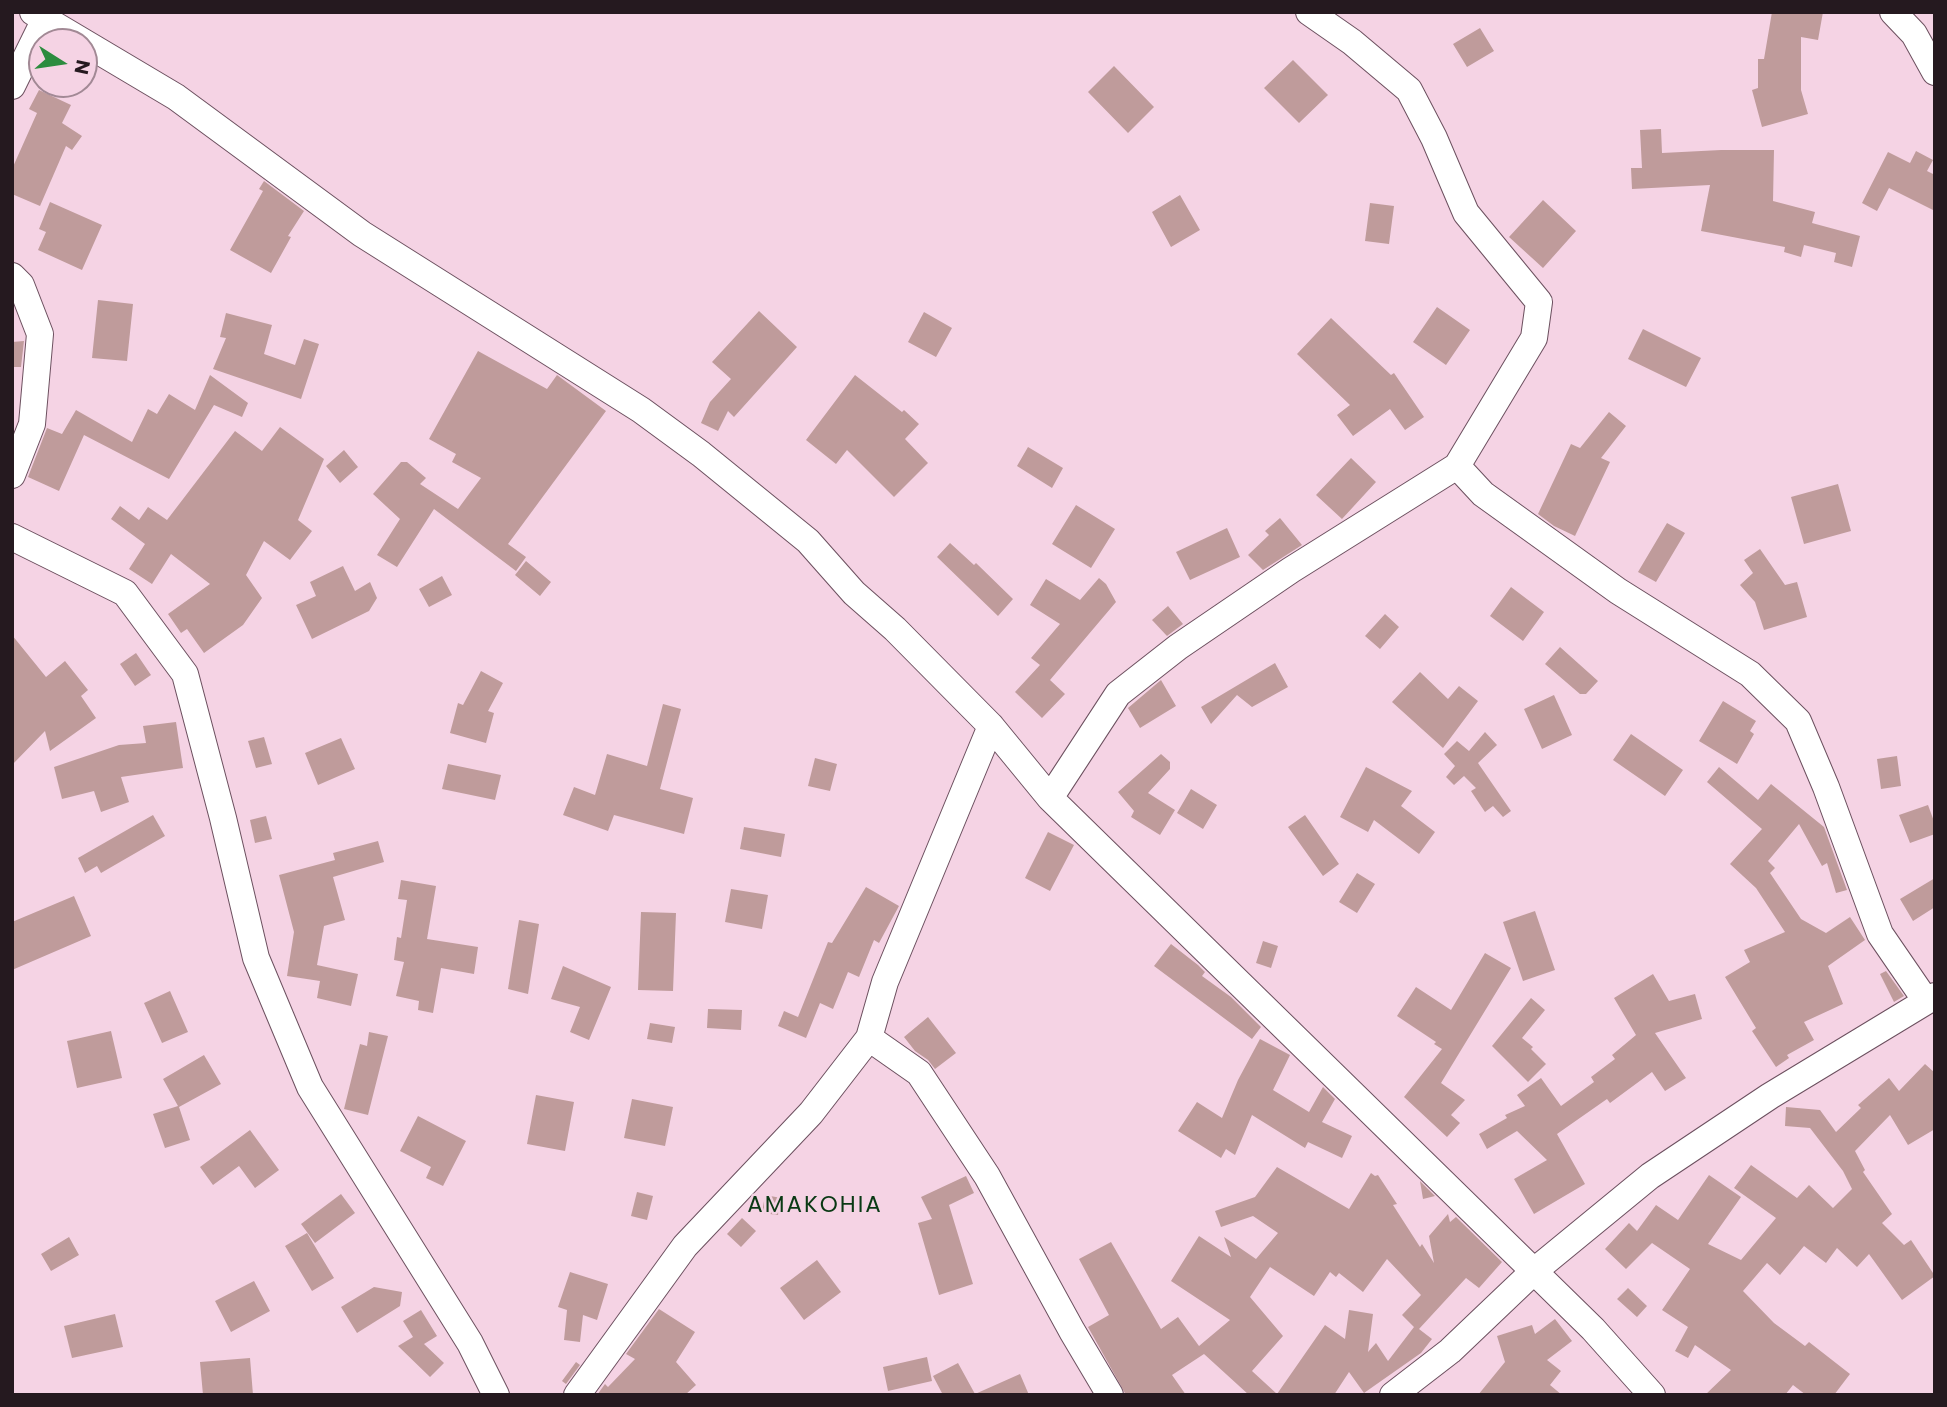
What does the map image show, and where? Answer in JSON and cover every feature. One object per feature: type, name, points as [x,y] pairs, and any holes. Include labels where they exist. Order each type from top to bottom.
[{"type":"street","points":[[1050,798],[1118,694],[1178,647],[1291,570],[1457,466],[1534,338],[1539,302],[1466,213],[1434,138],[1409,90],[1352,42],[1310,12]]},
{"type":"street","points":[[1893,12],[1914,34],[1935,72]]},
{"type":"street","points":[[12,86],[39,16],[176,97],[371,240],[641,410],[691,447],[808,541],[854,593],[895,629],[991,726],[1050,798],[1593,1329],[1652,1395]]},
{"type":"street","points":[[12,276],[21,285],[40,334],[32,424],[12,475]]},
{"type":"street","points":[[1393,1395],[1450,1351],[1533,1272],[1650,1176],[1770,1096],[1930,998],[1880,933],[1798,720],[1750,674],[1618,591],[1483,494],[1457,466]]},
{"type":"street","points":[[12,537],[125,593],[185,674],[256,958],[310,1087],[470,1343],[496,1395]]},
{"type":"street","points":[[577,1395],[685,1246],[811,1112],[869,1038],[885,982],[991,726]]},
{"type":"street","points":[[869,1038],[919,1073],[986,1176],[1110,1395]]},
{"type":"building","points":[[1772,12],[1823,12],[1818,40],[1801,37],[1801,90],[1808,114],[1762,127],[1752,90],[1758,88],[1758,59],[1764,59]]},
{"type":"building","points":[[1480,28],[1494,51],[1467,67],[1453,44]]},
{"type":"building","points":[[1293,60],[1328,95],[1299,123],[1264,88]]},
{"type":"building","points":[[1114,66],[1154,107],[1128,133],[1088,92]]},
{"type":"building","points":[[35,98],[56,98],[71,105],[62,123],[82,136],[72,150],[66,146],[40,206],[12,194],[12,169],[37,113],[29,109]]},
{"type":"building","points":[[1661,129],[1662,153],[1774,150],[1773,201],[1815,212],[1812,223],[1860,236],[1852,267],[1834,262],[1836,253],[1804,245],[1801,257],[1784,252],[1785,247],[1701,231],[1710,185],[1632,189],[1631,168],[1642,168],[1640,130]]},
{"type":"building","points":[[1916,151],[1933,160],[1927,171],[1935,175],[1935,211],[1889,188],[1877,211],[1862,203],[1888,152],[1910,163]]},
{"type":"building","points":[[264,181],[304,211],[288,236],[291,237],[271,273],[230,250],[263,191],[259,189]]},
{"type":"building","points":[[1180,195],[1200,230],[1171,247],[1152,212]]},
{"type":"building","points":[[1543,200],[1576,231],[1543,268],[1509,237]]},
{"type":"building","points":[[50,202],[102,225],[82,270],[38,250],[46,232],[39,229]]},
{"type":"building","points":[[1370,203],[1394,206],[1389,244],[1365,241]]},
{"type":"building","points":[[98,300],[133,304],[127,361],[92,358]]},
{"type":"building","points":[[1437,307],[1470,330],[1446,365],[1413,342]]},
{"type":"building","points":[[759,311],[797,347],[734,417],[728,411],[718,431],[701,423],[710,402],[731,379],[712,362]]},
{"type":"building","points":[[924,312],[952,328],[936,357],[908,342]]},
{"type":"building","points":[[226,313],[272,325],[264,354],[295,365],[304,339],[319,344],[301,399],[213,369],[226,338],[220,337]]},
{"type":"building","points":[[1331,318],[1391,375],[1394,373],[1424,417],[1405,430],[1390,409],[1353,436],[1337,415],[1350,405],[1297,354]]},
{"type":"building","points":[[1643,329],[1701,358],[1686,387],[1628,359]]},
{"type":"building","points":[[24,341],[21,367],[12,367],[12,342]]},
{"type":"building","points":[[478,351],[547,389],[557,375],[606,411],[508,544],[526,557],[516,571],[434,509],[397,567],[377,555],[400,519],[373,494],[401,462],[407,462],[426,478],[420,484],[458,509],[481,478],[452,462],[456,454],[429,439]]},
{"type":"building","points":[[210,375],[248,403],[242,417],[214,405],[169,479],[84,435],[59,491],[28,477],[47,428],[62,434],[76,410],[132,442],[148,409],[157,414],[169,394],[195,410]]},
{"type":"building","points":[[855,375],[919,424],[905,439],[928,463],[894,497],[847,450],[836,464],[806,440]]},
{"type":"building","points":[[1609,412],[1626,426],[1601,458],[1610,462],[1575,536],[1554,526],[1538,514],[1571,444],[1580,448]]},
{"type":"building","points":[[280,427],[324,459],[298,520],[312,531],[290,560],[264,541],[246,575],[262,598],[243,625],[204,653],[187,629],[181,633],[168,614],[210,584],[171,554],[152,584],[129,569],[145,544],[111,519],[120,506],[139,520],[148,507],[167,520],[235,431],[262,451]]},
{"type":"building","points":[[1028,447],[1063,468],[1052,488],[1017,466]]},
{"type":"building","points":[[344,450],[358,467],[340,483],[326,466]]},
{"type":"building","points":[[1351,458],[1376,482],[1342,519],[1316,495]]},
{"type":"building","points":[[1838,484],[1851,531],[1804,544],[1791,497]]},
{"type":"building","points":[[1076,505],[1115,529],[1091,568],[1052,544]]},
{"type":"building","points":[[1280,518],[1302,545],[1263,570],[1248,555],[1269,535],[1265,531]]},
{"type":"building","points":[[1667,523],[1685,533],[1656,582],[1638,572]]},
{"type":"building","points":[[1227,528],[1240,557],[1190,580],[1176,552]]},
{"type":"building","points":[[950,543],[974,565],[976,563],[1013,599],[998,616],[937,557]]},
{"type":"building","points":[[1760,549],[1785,585],[1797,582],[1807,617],[1764,630],[1755,602],[1740,585],[1753,573],[1744,560]]},
{"type":"building","points":[[526,561],[551,582],[540,596],[515,575]]},
{"type":"building","points":[[343,566],[355,591],[370,582],[377,598],[369,611],[312,639],[296,605],[316,596],[310,582]]},
{"type":"building","points":[[442,576],[452,595],[429,607],[419,589]]},
{"type":"building","points":[[1099,578],[1106,584],[1116,602],[1050,680],[1065,694],[1042,718],[1015,692],[1040,665],[1031,658],[1060,624],[1030,605],[1046,579],[1080,600]]},
{"type":"building","points":[[1511,587],[1544,612],[1523,641],[1490,616]]},
{"type":"building","points":[[1168,606],[1183,624],[1167,636],[1152,620]]},
{"type":"building","points":[[1385,614],[1399,627],[1380,649],[1365,636]]},
{"type":"building","points":[[12,635],[46,677],[65,661],[88,690],[81,696],[96,718],[50,751],[45,731],[12,765]]},
{"type":"building","points":[[1560,647],[1598,681],[1586,694],[1580,694],[1545,664]]},
{"type":"building","points":[[136,653],[151,675],[135,686],[120,664]]},
{"type":"building","points":[[1275,663],[1288,687],[1252,707],[1237,695],[1211,724],[1201,707]]},
{"type":"building","points":[[481,671],[503,683],[488,711],[494,713],[486,743],[450,733],[458,703],[463,705]]},
{"type":"building","points":[[1420,672],[1448,699],[1459,686],[1478,701],[1443,748],[1392,702]]},
{"type":"building","points":[[1161,680],[1176,706],[1140,728],[1128,708]]},
{"type":"building","points":[[1554,695],[1572,735],[1542,749],[1524,709]]},
{"type":"building","points":[[1723,701],[1756,721],[1750,731],[1754,734],[1737,764],[1699,741]]},
{"type":"building","points":[[663,704],[681,709],[660,789],[693,798],[684,834],[614,815],[608,831],[563,815],[574,787],[595,795],[607,754],[647,766]]},
{"type":"building","points":[[176,722],[183,768],[121,777],[129,802],[101,812],[94,791],[62,799],[54,767],[119,745],[146,743],[143,726]]},
{"type":"building","points":[[1485,732],[1497,745],[1478,763],[1511,811],[1503,817],[1493,806],[1485,812],[1471,791],[1476,788],[1464,776],[1454,785],[1446,777],[1455,766],[1444,754],[1457,741],[1469,751]]},
{"type":"building","points":[[1631,734],[1683,770],[1665,796],[1613,760]]},
{"type":"building","points":[[264,737],[272,764],[256,768],[248,741]]},
{"type":"building","points":[[341,738],[355,769],[318,785],[305,753]]},
{"type":"building","points":[[1161,754],[1170,762],[1170,769],[1148,793],[1175,810],[1160,835],[1131,817],[1134,811],[1118,792]]},
{"type":"building","points":[[1897,756],[1901,786],[1881,789],[1877,759]]},
{"type":"building","points":[[815,758],[837,764],[830,791],[808,786]]},
{"type":"building","points":[[448,764],[501,775],[495,800],[442,789]]},
{"type":"building","points":[[1366,767],[1412,791],[1401,806],[1435,832],[1419,854],[1374,820],[1368,832],[1340,817]]},
{"type":"building","points":[[1719,767],[1758,800],[1771,784],[1824,827],[1847,890],[1836,893],[1827,863],[1822,866],[1799,824],[1768,861],[1775,868],[1770,873],[1801,919],[1826,933],[1850,917],[1865,940],[1828,966],[1843,1004],[1804,1022],[1814,1040],[1787,1055],[1789,1058],[1776,1067],[1752,1031],[1756,1028],[1725,977],[1750,962],[1744,950],[1785,932],[1756,888],[1730,864],[1762,829],[1707,782]]},
{"type":"building","points":[[1191,789],[1217,805],[1203,829],[1177,813]]},
{"type":"building","points":[[1928,805],[1935,824],[1935,834],[1910,843],[1899,815]]},
{"type":"building","points":[[153,815],[165,836],[101,873],[97,866],[85,873],[78,858]]},
{"type":"building","points":[[1305,815],[1339,864],[1323,876],[1288,827]]},
{"type":"building","points":[[266,816],[272,839],[255,843],[250,820]]},
{"type":"building","points":[[744,827],[785,834],[781,857],[740,849]]},
{"type":"building","points":[[1048,832],[1074,845],[1050,891],[1025,878]]},
{"type":"building","points":[[378,841],[384,862],[333,877],[345,920],[324,926],[317,965],[358,974],[351,1006],[317,998],[320,981],[287,976],[294,932],[279,875],[335,860],[333,853]]},
{"type":"building","points":[[1357,873],[1375,884],[1357,913],[1339,902]]},
{"type":"building","points":[[1935,878],[1935,907],[1913,921],[1900,899]]},
{"type":"building","points":[[401,880],[436,886],[427,939],[478,947],[474,974],[441,968],[433,1013],[418,1010],[419,1001],[396,996],[404,962],[394,960],[397,937],[401,938],[407,900],[398,899]]},
{"type":"building","points":[[866,887],[899,906],[879,943],[874,940],[859,977],[848,972],[833,1009],[820,1003],[806,1038],[778,1026],[784,1011],[798,1017],[828,942],[832,943]]},
{"type":"building","points":[[731,889],[768,895],[762,929],[725,922]]},
{"type":"building","points":[[74,896],[91,936],[12,970],[12,922]]},
{"type":"building","points":[[1535,911],[1555,970],[1523,981],[1503,922]]},
{"type":"building","points":[[641,912],[676,913],[673,991],[638,990]]},
{"type":"building","points":[[519,920],[539,924],[528,994],[508,989]]},
{"type":"building","points":[[1263,941],[1278,946],[1271,968],[1256,963]]},
{"type":"building","points":[[1171,944],[1198,965],[1205,972],[1202,976],[1231,997],[1261,1027],[1252,1039],[1154,966]]},
{"type":"building","points":[[1485,953],[1511,968],[1441,1083],[1465,1100],[1451,1115],[1460,1123],[1447,1137],[1404,1097],[1442,1049],[1397,1016],[1416,987],[1451,1010]]},
{"type":"building","points":[[563,966],[611,987],[589,1040],[570,1032],[580,1007],[551,999]]},
{"type":"building","points":[[1886,971],[1904,996],[1894,1002],[1880,974]]},
{"type":"building","points":[[1653,974],[1669,1001],[1695,994],[1702,1019],[1655,1033],[1686,1078],[1665,1091],[1652,1072],[1610,1103],[1607,1099],[1557,1134],[1585,1184],[1534,1214],[1514,1179],[1547,1160],[1517,1131],[1487,1149],[1479,1134],[1507,1118],[1505,1115],[1525,1106],[1517,1095],[1541,1078],[1561,1106],[1594,1082],[1591,1077],[1615,1059],[1612,1055],[1636,1035],[1614,998]]},
{"type":"building","points":[[170,991],[188,1032],[162,1043],[144,1003]]},
{"type":"building","points":[[1531,998],[1545,1010],[1522,1038],[1546,1064],[1528,1082],[1492,1046]]},
{"type":"building","points":[[708,1009],[742,1010],[741,1030],[707,1028]]},
{"type":"building","points":[[928,1017],[956,1053],[935,1069],[904,1037]]},
{"type":"building","points":[[650,1023],[675,1027],[672,1043],[647,1039]]},
{"type":"building","points":[[111,1031],[122,1078],[77,1088],[67,1041]]},
{"type":"building","points":[[369,1032],[388,1036],[368,1115],[344,1109],[360,1044],[367,1046]]},
{"type":"building","points":[[1260,1039],[1290,1055],[1273,1090],[1309,1112],[1323,1087],[1335,1099],[1322,1122],[1352,1136],[1342,1158],[1308,1142],[1305,1148],[1252,1115],[1235,1155],[1226,1149],[1221,1158],[1178,1131],[1197,1102],[1222,1118]]},
{"type":"building","points":[[204,1055],[221,1084],[179,1107],[190,1140],[165,1148],[153,1114],[178,1106],[163,1079]]},
{"type":"building","points":[[1925,1064],[1935,1073],[1935,1129],[1908,1145],[1890,1115],[1855,1151],[1865,1170],[1863,1172],[1892,1214],[1882,1223],[1904,1245],[1911,1240],[1935,1276],[1902,1300],[1869,1254],[1857,1267],[1837,1248],[1826,1263],[1804,1246],[1780,1275],[1767,1263],[1743,1291],[1774,1323],[1805,1346],[1809,1342],[1850,1374],[1834,1395],[1806,1395],[1793,1385],[1785,1395],[1705,1395],[1731,1370],[1695,1345],[1688,1358],[1675,1351],[1688,1327],[1662,1310],[1690,1269],[1652,1243],[1626,1269],[1605,1249],[1629,1223],[1637,1231],[1656,1205],[1678,1220],[1709,1175],[1741,1197],[1708,1244],[1741,1260],[1776,1218],[1734,1188],[1751,1165],[1797,1198],[1809,1185],[1833,1208],[1852,1189],[1843,1171],[1810,1128],[1785,1126],[1786,1107],[1820,1110],[1836,1132],[1861,1108],[1858,1105],[1889,1078],[1899,1091]]},
{"type":"building","points":[[536,1095],[574,1102],[565,1151],[527,1144]]},
{"type":"building","points":[[632,1099],[673,1107],[665,1146],[624,1138]]},
{"type":"building","points":[[418,1116],[466,1141],[443,1186],[426,1178],[431,1167],[400,1151]]},
{"type":"building","points":[[250,1130],[279,1170],[255,1188],[239,1166],[213,1185],[200,1167]]},
{"type":"building","points":[[1277,1167],[1349,1209],[1371,1173],[1378,1175],[1397,1204],[1393,1205],[1420,1247],[1422,1244],[1434,1263],[1429,1236],[1448,1214],[1450,1222],[1456,1217],[1502,1262],[1479,1288],[1466,1278],[1419,1329],[1432,1339],[1421,1353],[1364,1393],[1349,1372],[1334,1395],[1249,1395],[1204,1354],[1172,1375],[1186,1395],[1126,1395],[1088,1327],[1109,1315],[1079,1259],[1111,1242],[1161,1329],[1178,1317],[1199,1346],[1230,1320],[1171,1281],[1199,1236],[1231,1257],[1224,1237],[1256,1259],[1278,1233],[1253,1216],[1221,1227],[1215,1211],[1255,1197]],"holes":[[[1387,1259],[1421,1295],[1402,1315],[1414,1327],[1388,1361],[1376,1343],[1368,1352],[1373,1314],[1349,1310],[1345,1339],[1325,1325],[1277,1394],[1252,1371],[1283,1336],[1250,1297],[1270,1267],[1314,1296],[1330,1272],[1336,1277],[1339,1273],[1363,1292]]]},
{"type":"building","points":[[966,1176],[974,1193],[949,1205],[973,1284],[939,1295],[918,1223],[932,1219],[921,1197]]},
{"type":"building","points":[[1420,1181],[1435,1196],[1423,1199]]},
{"type":"building","points":[[637,1192],[653,1196],[647,1220],[631,1216]]},
{"type":"building","points":[[341,1194],[355,1213],[315,1243],[301,1224]]},
{"type":"building","points":[[765,1195],[781,1198],[778,1215],[762,1213]]},
{"type":"building","points":[[742,1218],[756,1231],[741,1247],[727,1234]]},
{"type":"building","points":[[307,1233],[334,1278],[312,1291],[285,1246]]},
{"type":"building","points":[[69,1237],[79,1255],[51,1271],[41,1254]]},
{"type":"building","points":[[817,1260],[841,1292],[804,1320],[780,1288]]},
{"type":"building","points":[[570,1272],[608,1284],[597,1320],[583,1315],[580,1342],[564,1340],[567,1310],[558,1307]]},
{"type":"building","points":[[254,1281],[270,1311],[231,1332],[215,1301]]},
{"type":"building","points":[[374,1287],[402,1292],[400,1306],[357,1333],[341,1307]]},
{"type":"building","points":[[1628,1288],[1647,1306],[1637,1317],[1617,1299]]},
{"type":"building","points":[[659,1309],[695,1332],[676,1362],[696,1385],[685,1395],[597,1395],[605,1384],[608,1387],[635,1359],[626,1354]]},
{"type":"building","points":[[421,1310],[437,1336],[424,1344],[444,1363],[430,1377],[398,1346],[413,1337],[403,1321]]},
{"type":"building","points":[[115,1314],[123,1347],[72,1358],[64,1326]]},
{"type":"building","points":[[1555,1319],[1572,1341],[1547,1360],[1561,1371],[1550,1385],[1562,1395],[1478,1395],[1505,1362],[1497,1336],[1532,1325],[1535,1334]]},
{"type":"building","points":[[927,1357],[932,1381],[888,1391],[883,1367]]},
{"type":"building","points":[[250,1358],[253,1395],[203,1395],[200,1362]]},
{"type":"building","points":[[576,1362],[580,1365],[566,1384],[562,1381]]},
{"type":"building","points":[[958,1363],[975,1394],[1020,1374],[1029,1395],[943,1395],[933,1376]]},
{"type":"district","name":"AMAKOHIA","points":[[815,1206]]}]
